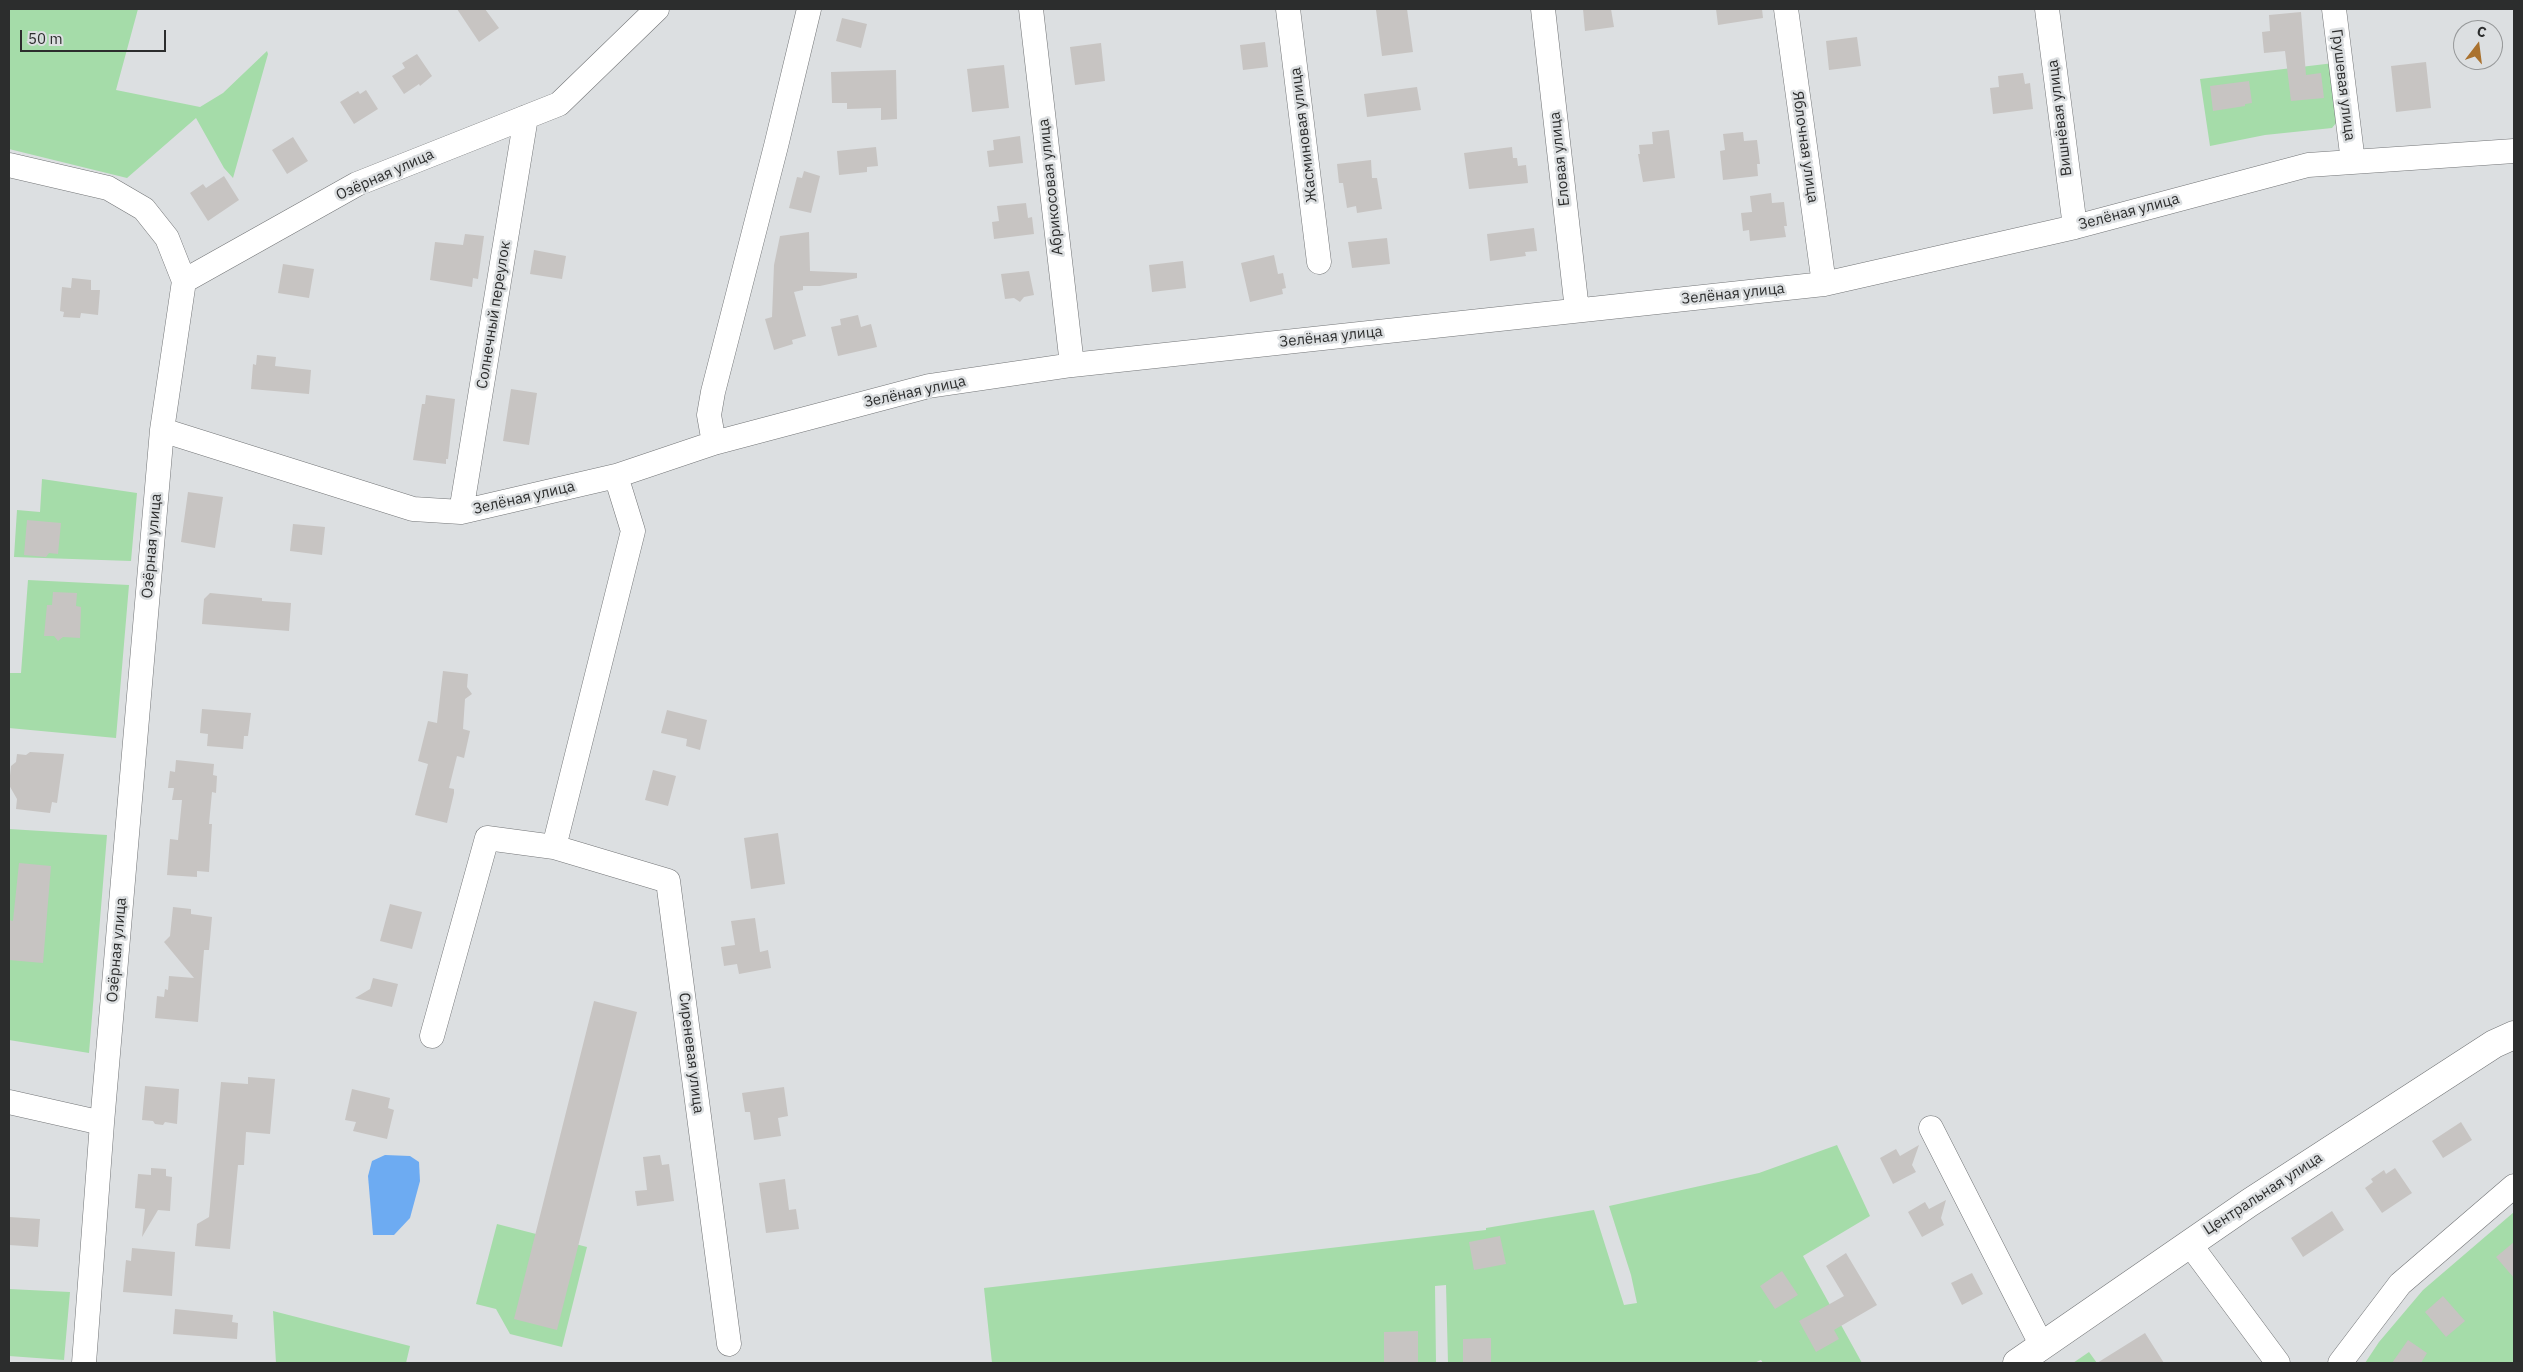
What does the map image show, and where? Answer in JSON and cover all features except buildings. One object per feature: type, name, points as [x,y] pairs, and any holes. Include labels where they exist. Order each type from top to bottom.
[{"type":"main road","name":"Центральная улица","points":[[2017,1363],[2189,1243],[2494,1044],[2514,1035]]},
{"type":"street","name":"Озёрная улица","points":[[84,1363],[102,1122],[162,430],[184,281],[357,184],[559,104],[657,9]]},
{"type":"street","points":[[714,443],[709,415],[713,392],[809,9]]},
{"type":"street","name":"Абрикосовая улица","points":[[1031,9],[1072,365]]},
{"type":"street","name":"Жасминовая улица","points":[[1288,9],[1320,262]]},
{"type":"street","name":"Еловая улица","points":[[1543,9],[1577,310]]},
{"type":"street","name":"Яблочная улица","points":[[1786,9],[1824,284]]},
{"type":"street","name":"Вишнёвая улица","points":[[2048,9],[2075,227]]},
{"type":"street","name":"Грушевая улица","points":[[2334,9],[2353,162]]},
{"type":"street","name":"Солнечный переулок","points":[[461,512],[526,117]]},
{"type":"street","name":"Зелёная улица","points":[[162,430],[413,509],[461,512],[616,476],[714,443],[929,386],[1072,365],[1824,284],[2075,227],[2308,165],[2514,151]]},
{"type":"street","points":[[9,165],[108,188],[144,209],[168,238],[184,281]]},
{"type":"street","points":[[432,1036],[487,838],[554,847],[633,531],[616,476]]},
{"type":"street","name":"Сиреневая улица","points":[[554,847],[668,881],[728,1344]]},
{"type":"street","points":[[9,1102],[102,1122]]},
{"type":"street","points":[[1931,1128],[2042,1346]]},
{"type":"street","points":[[2340,1363],[2400,1284],[2514,1186]]},
{"type":"street","points":[[2189,1243],[2278,1363]]},
{"type":"green space","points":[[9,9],[138,9],[116,90],[200,107],[223,93],[267,51],[268,54],[233,178],[224,168],[196,118],[127,178],[9,149]]},
{"type":"green space","points":[[2334,63],[2341,117],[2332,128],[2265,135],[2210,146],[2200,79]]},
{"type":"green space","points":[[42,479],[137,493],[131,561],[14,557],[17,510],[40,512]]},
{"type":"green space","points":[[28,580],[129,585],[116,738],[9,728],[9,673],[21,673]]},
{"type":"green space","points":[[9,829],[107,835],[89,1053],[9,1040]]},
{"type":"green space","points":[[1837,1145],[1870,1216],[1803,1256],[1862,1363],[1763,1363],[1761,1360],[1754,1363],[1448,1363],[1446,1285],[1435,1286],[1436,1363],[992,1363],[984,1288],[1486,1230],[1486,1228],[1594,1210],[1624,1305],[1637,1303],[1631,1275],[1609,1206],[1759,1173]]},
{"type":"green space","points":[[2514,1212],[2514,1363],[2365,1363],[2379,1342],[2423,1290]]},
{"type":"green space","points":[[497,1224],[587,1247],[562,1347],[510,1334],[496,1309],[476,1304]]},
{"type":"green space","points":[[9,1289],[70,1292],[64,1360],[9,1356]]},
{"type":"green space","points":[[273,1311],[410,1346],[406,1363],[276,1363]]},
{"type":"green space","points":[[2089,1352],[2097,1363],[2073,1363]]},
{"type":"water","points":[[385,1155],[410,1156],[419,1162],[420,1181],[410,1218],[394,1235],[373,1235],[368,1176],[372,1161]]}]
